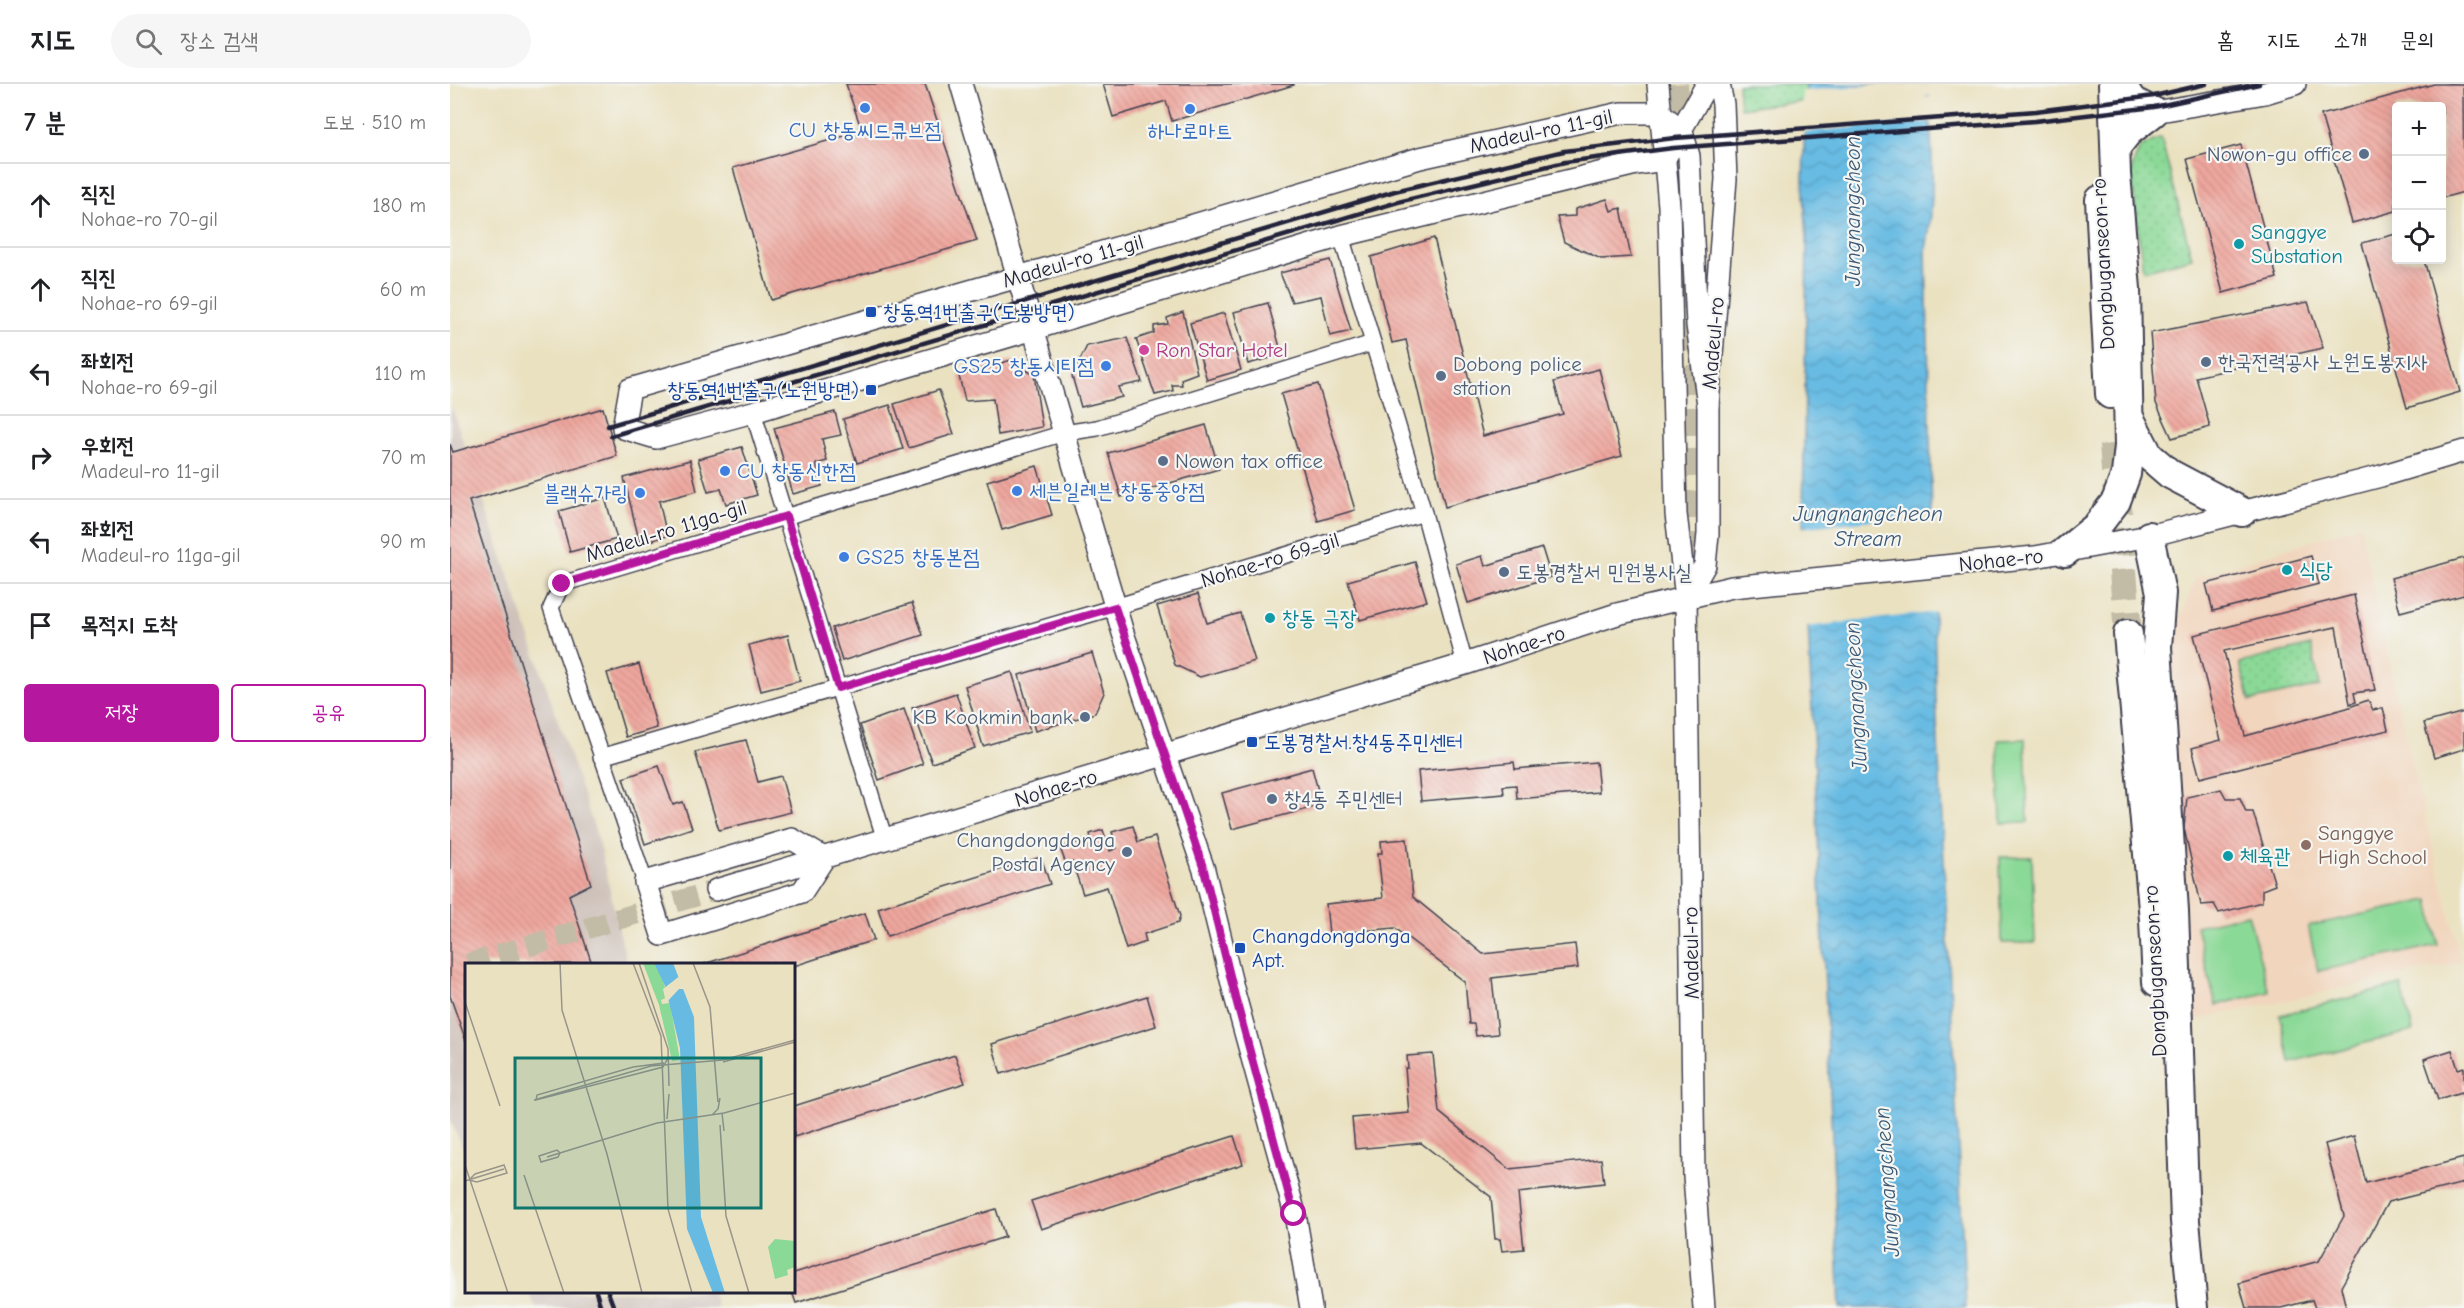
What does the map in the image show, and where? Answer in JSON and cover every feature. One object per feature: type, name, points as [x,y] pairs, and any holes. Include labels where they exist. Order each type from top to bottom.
[{"type":"highway","name":"Dongbuganseon-ro","points":[[2093,84],[2113,444]]},
{"type":"highway","points":[[2065,552],[2097,526],[2116,501],[2126,474],[2130,418],[2126,289],[2116,174],[2113,84]]},
{"type":"highway","points":[[2116,147],[2128,132],[2154,112],[2132,101],[2121,84]]},
{"type":"highway","points":[[2130,418],[2149,456],[2170,474],[2242,512]]},
{"type":"highway","points":[[2149,536],[2161,593],[2157,647],[2174,910],[2186,1232],[2193,1308]]},
{"type":"highway","name":"Dongbuganseon-ro","points":[[2128,634],[2154,920],[2173,1308]]},
{"type":"main road","points":[[961,84],[1115,607],[1204,870],[1235,996],[1294,1214],[1311,1308]]},
{"type":"main road","name":"Madeul-ro","points":[[1658,84],[1669,207],[1676,514],[1686,598],[1694,1176],[1704,1308]]},
{"type":"main road","points":[[1664,160],[1707,84]]},
{"type":"main road","name":"Madeul-ro","points":[[1686,598],[1705,565],[1708,534],[1708,405],[1726,179],[1723,104],[1719,84]]},
{"type":"main road","points":[[2154,112],[2265,93],[2295,84]]},
{"type":"main road","name":"Madeul-ro 11-gil","points":[[1660,113],[1621,113],[1420,158],[630,389],[623,428],[656,438],[753,412],[1341,236],[1614,169],[1664,160]]},
{"type":"main road","points":[[1660,113],[1682,131],[1689,156],[1697,325],[1708,405]]},
{"type":"main road","points":[[1614,169],[1644,174],[1657,184],[1669,207]]},
{"type":"main road","name":"Nohae-ro","points":[[716,890],[1465,664],[1617,614],[1732,586],[2035,556],[2149,536],[2381,476],[2464,451]]},
{"type":"main road","points":[[792,839],[824,858],[802,892],[662,935],[645,882],[792,839]]},
{"type":"street","name":"Nohae-ro","points":[[1341,236],[1424,513],[1465,664]]},
{"type":"street","points":[[786,516],[1064,433],[1097,428],[1373,343]]},
{"type":"street","points":[[753,412],[885,840]]},
{"type":"street","name":"Nohae-ro 69-gil","points":[[838,688],[1424,513]]},
{"type":"street","name":"Madeul-ro 11ga-gil","points":[[645,882],[551,608],[562,584],[786,516]]},
{"type":"street","points":[[601,757],[838,688]]},
{"type":"shaded area","points":[[450,402],[598,839],[627,963],[465,963],[465,1153],[450,1120]]},
{"type":"shaded area","name":"Sanggye High School","points":[[2360,525],[2403,727],[2461,962],[2191,1021],[2172,726],[2175,631],[2196,578]]},
{"type":"shaded area","points":[[528,1293],[713,1293],[717,1308],[536,1308]]},
{"type":"green space","points":[[1738,84],[1806,84],[1805,101],[1740,108]]},
{"type":"green space","points":[[2161,138],[2192,258],[2143,271],[2131,170],[2140,147]]},
{"type":"green space","points":[[2311,645],[2320,686],[2250,701],[2240,663]]},
{"type":"green space","points":[[2025,739],[2028,822],[2001,823],[1998,740]]},
{"type":"green space","points":[[2000,857],[2032,857],[2035,943],[2002,943]]},
{"type":"green space","points":[[2429,900],[2438,945],[2318,971],[2308,926]]},
{"type":"green space","points":[[2248,914],[2269,992],[2216,1005],[2196,926]]},
{"type":"green space","points":[[2401,985],[2413,1031],[2290,1062],[2280,1015]]},
{"type":"water","name":"Jungnangcheon Stream","points":[[1806,84],[1928,84],[1932,188],[1926,249],[1936,699],[1966,1308],[1840,1308],[1803,518],[1807,239],[1803,180]]},
{"type":"pier","points":[[1883,84],[1931,84],[1931,95],[1923,97],[1931,97],[1933,121],[1802,132],[1802,91]]},
{"type":"pier","points":[[1935,513],[1937,612],[1805,627],[1800,528]]},
{"type":"building","points":[[846,84],[925,84],[977,241],[771,300],[733,168],[862,131]]},
{"type":"building","name":"하나로마트","points":[[1103,84],[1294,85],[1172,121],[1166,101],[1113,117]]},
{"type":"building","name":"Nowon-gu office","points":[[2434,84],[2463,84],[2464,192],[2446,197],[2446,102],[2392,102],[2392,212],[2352,223],[2321,115]]},
{"type":"building","name":"Sanggye Substation","points":[[2241,145],[2277,278],[2223,293],[2187,159]]},
{"type":"building","points":[[1607,199],[1611,211],[1621,208],[1631,257],[1601,259],[1564,242],[1557,217],[1575,216],[1575,209]]},
{"type":"building","points":[[2392,235],[2392,264],[2425,264],[2460,392],[2407,408],[2362,243]]},
{"type":"building","name":"Dobong police station","points":[[1434,238],[1483,436],[1563,414],[1554,382],[1599,369],[1622,456],[1445,507],[1406,340],[1392,343],[1371,257]]},
{"type":"building","points":[[1330,260],[1351,331],[1330,336],[1321,296],[1292,302],[1280,273]]},
{"type":"building","name":"한국전력공사 노원도봉지사","points":[[2308,302],[2323,348],[2196,377],[2210,427],[2172,438],[2156,403],[2150,333]]},
{"type":"building","points":[[1268,303],[1282,355],[1248,364],[1234,312]]},
{"type":"building","points":[[1183,312],[1197,373],[1181,379],[1182,385],[1172,385],[1173,391],[1155,395],[1136,339],[1154,333],[1154,326],[1168,324],[1167,318]]},
{"type":"building","points":[[1224,313],[1241,370],[1207,380],[1190,323]]},
{"type":"building","points":[[1127,338],[1142,382],[1118,387],[1122,397],[1081,407],[1072,376],[1087,346]]},
{"type":"building","points":[[1011,360],[1034,375],[1042,427],[998,435],[993,399],[965,401],[959,376]]},
{"type":"building","points":[[1318,384],[1355,510],[1318,521],[1281,394]]},
{"type":"building","points":[[939,390],[954,434],[909,448],[894,404]]},
{"type":"building","points":[[890,405],[903,449],[857,463],[843,419]]},
{"type":"building","points":[[603,408],[617,456],[469,501],[591,884],[569,895],[592,963],[465,963],[465,1038],[450,996],[450,444],[453,452]]},
{"type":"building","points":[[835,412],[841,435],[822,439],[827,461],[816,464],[822,486],[793,494],[774,428]]},
{"type":"building","name":"Nowon tax office","points":[[1206,425],[1219,469],[1121,497],[1108,453]]},
{"type":"building","points":[[742,447],[757,495],[726,504],[721,489],[708,492],[698,459]]},
{"type":"building","points":[[690,460],[697,491],[659,501],[667,536],[640,544],[624,478]]},
{"type":"building","points":[[1037,466],[1052,515],[1002,530],[987,481]]},
{"type":"building","points":[[605,498],[617,539],[570,552],[559,511]]},
{"type":"building","name":"도봉경찰서 민원봉사실","points":[[1542,548],[1551,577],[1468,603],[1456,564],[1482,556],[1485,566]]},
{"type":"building","name":"식당","points":[[2311,556],[2319,584],[2213,611],[2206,584]]},
{"type":"building","points":[[2464,558],[2464,595],[2400,612],[2391,578]]},
{"type":"building","points":[[1415,562],[1427,601],[1360,620],[1348,581]]},
{"type":"building","points":[[1198,594],[1207,623],[1240,613],[1255,661],[1200,677],[1175,665],[1157,606]]},
{"type":"building","points":[[2354,595],[2375,690],[2354,693],[2356,702],[2350,704],[2336,627],[2224,651],[2245,736],[2368,700],[2373,710],[2383,708],[2388,730],[2200,778],[2192,748],[2221,740],[2194,635]]},
{"type":"building","points":[[912,603],[923,635],[842,661],[832,628]]},
{"type":"building","points":[[788,635],[800,681],[761,691],[749,645]]},
{"type":"building","points":[[1092,653],[1104,693],[1095,713],[1035,731],[1019,675]]},
{"type":"building","points":[[639,664],[657,728],[626,737],[607,673]]},
{"type":"building","points":[[1012,672],[1030,732],[983,746],[965,686]]},
{"type":"building","points":[[956,693],[975,748],[932,763],[912,708]]},
{"type":"building","points":[[904,709],[923,764],[879,780],[860,725]]},
{"type":"building","points":[[2464,712],[2464,749],[2434,758],[2424,723]]},
{"type":"building","points":[[746,740],[758,782],[781,776],[791,812],[719,830],[695,752]]},
{"type":"building","points":[[1514,762],[1515,769],[1596,762],[1599,792],[1517,799],[1516,785],[1503,786],[1504,794],[1421,801],[1418,771]]},
{"type":"building","points":[[659,766],[673,805],[683,802],[692,828],[645,844],[623,778]]},
{"type":"building","name":"창4동 주민센터","points":[[1312,768],[1322,805],[1232,829],[1222,793]]},
{"type":"building","name":"체육관","points":[[2221,789],[2226,798],[2240,798],[2246,812],[2253,812],[2275,885],[2262,890],[2262,902],[2219,913],[2214,904],[2201,905],[2184,828],[2187,797]]},
{"type":"building","points":[[1133,826],[1138,842],[1155,837],[1180,916],[1178,923],[1144,934],[1146,942],[1126,949],[1107,887],[1083,894],[1072,862],[1066,864],[1060,848],[1091,838],[1090,834],[1103,830],[1110,851],[1117,848],[1112,832]]},
{"type":"building","points":[[1407,839],[1413,897],[1483,954],[1575,944],[1578,968],[1492,978],[1498,1034],[1476,1036],[1474,1024],[1469,1024],[1465,982],[1395,928],[1329,934],[1326,904],[1383,898],[1378,853],[1382,853],[1381,841]]},
{"type":"building","points":[[1041,857],[1050,884],[887,936],[878,908]]},
{"type":"building","points":[[865,913],[874,940],[795,966],[795,963],[707,963]]},
{"type":"building","points":[[1147,996],[1156,1026],[1001,1074],[992,1044]]},
{"type":"building","points":[[2452,1050],[2458,1069],[2464,1067],[2464,1101],[2461,1093],[2438,1100],[2424,1059]]},
{"type":"building","points":[[1433,1054],[1439,1112],[1509,1169],[1601,1159],[1604,1183],[1518,1193],[1524,1249],[1502,1251],[1500,1239],[1495,1239],[1491,1197],[1421,1143],[1355,1149],[1352,1118],[1409,1113],[1405,1068],[1408,1068],[1407,1056]]},
{"type":"building","points":[[955,1055],[965,1083],[795,1137],[795,1106]]},
{"type":"building","points":[[1234,1136],[1243,1164],[1041,1229],[1031,1201]]},
{"type":"building","points":[[2354,1136],[2366,1183],[2464,1158],[2464,1183],[2388,1202],[2341,1287],[2346,1308],[2315,1308],[2312,1300],[2281,1308],[2246,1308],[2239,1283],[2319,1261],[2344,1216],[2325,1144]]},
{"type":"building","points":[[996,1209],[1005,1237],[796,1303],[792,1293],[795,1293],[795,1273]]},
{"type":"tunnel","points":[[1674,84],[1678,151]]},
{"type":"tunnel","points":[[1684,239],[1691,577]]},
{"type":"tunnel","points":[[2113,444],[2128,634]]},
{"type":"tunnel","points":[[471,963],[716,890]]},
{"type":"railway","points":[[608,426],[1395,191],[1564,151],[1675,138],[2036,111],[2154,96],[2206,84]]},
{"type":"railway","points":[[611,436],[1398,202],[1565,162],[1673,148],[2035,121],[2154,107],[2259,84]]},
{"type":"railway","points":[[596,1293],[601,1308]]},
{"type":"railway","points":[[608,1293],[614,1308]]},
{"type":"place","name":"CU 창동씨드큐브점","points":[[865,108]]},
{"type":"place","name":"하나로마트","points":[[1190,109]]},
{"type":"place","name":"Nowon-gu office","points":[[2364,154]]},
{"type":"place","name":"Sanggye Substation","points":[[2239,244]]},
{"type":"place","name":"창동역1번출구(도봉방면)","points":[[871,312]]},
{"type":"place","name":"Ron Star Hotel","points":[[1144,350]]},
{"type":"place","name":"한국전력공사 노원도봉지사","points":[[2206,362]]},
{"type":"place","name":"GS25 창동시티점","points":[[1106,366]]},
{"type":"place","name":"Dobong police station","points":[[1441,376]]},
{"type":"place","name":"창동역1번출구(노원방면)","points":[[871,390]]},
{"type":"place","name":"Nowon tax office","points":[[1163,461]]},
{"type":"place","name":"CU 창동신한점","points":[[725,471]]},
{"type":"place","name":"세븐일레븐 창동중앙점","points":[[1017,491]]},
{"type":"place","name":"블랙슈가링","points":[[640,493]]},
{"type":"place","name":"GS25 창동본점","points":[[844,557]]},
{"type":"place","name":"식당","points":[[2287,570]]},
{"type":"place","name":"도봉경찰서 민원봉사실","points":[[1504,572]]},
{"type":"place","name":"창동 극장","points":[[1270,618]]},
{"type":"place","name":"KB Kookmin bank","points":[[1085,717]]},
{"type":"place","name":"도봉경찰서.창4동주민센터","points":[[1252,742]]},
{"type":"place","name":"창4동 주민센터","points":[[1272,799]]},
{"type":"place","name":"Sanggye High School","points":[[2306,845]]},
{"type":"place","name":"Changdongdonga Postal Agency","points":[[1127,852]]},
{"type":"place","name":"체육관","points":[[2228,856]]},
{"type":"place","name":"Changdongdonga Apt.","points":[[1240,948]]},
{"type":"route","points":[[562,584],[786,516],[838,688],[1115,607],[1204,870],[1235,996],[1294,1214]]},
{"type":"water label","name":"Jungnangcheon","points":[[1853,211]]},
{"type":"water label","name":"Jungnangcheon","points":[[1856,697]]},
{"type":"water label","name":"Jungnangcheon","points":[[1887,1182]]}]
